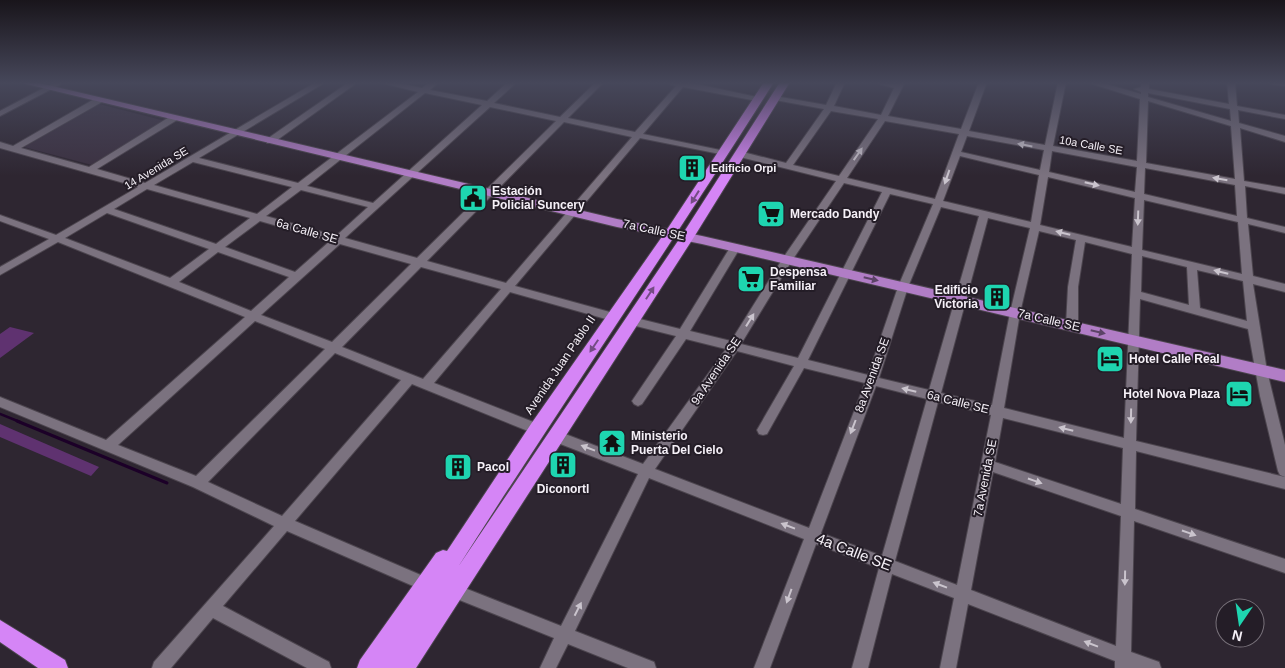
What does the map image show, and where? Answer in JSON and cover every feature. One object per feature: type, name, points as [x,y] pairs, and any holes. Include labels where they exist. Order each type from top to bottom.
[{"type":"highway","name":"Avenida Juan Pablo II","points":[[382,668],[476,540],[500,503],[538,429],[671,234],[748,113]]},
{"type":"highway","name":"Avenida Juan Pablo II","points":[[500,503],[555,436],[687,237],[765,113]]},
{"type":"highway","points":[[613,317],[620,321],[620,326],[612,339],[616,345]]},
{"type":"highway","points":[[368,668],[469,521],[500,503],[502,531],[414,668]]},
{"type":"highway","name":"Avenida Juan Pablo II","points":[[404,668],[476,540]]},
{"type":"highway","points":[[0,630],[58,668]]},
{"type":"main road","name":"7a Calle SE","points":[[154,113],[572,212],[1285,376]]},
{"type":"street","points":[[14,149],[76,113]]},
{"type":"street","name":"14 Avenida SE","points":[[0,272],[270,113]]},
{"type":"street","points":[[270,141],[310,113]]},
{"type":"street","points":[[169,284],[395,113]]},
{"type":"street","points":[[107,447],[478,113]]},
{"type":"street","points":[[530,113],[722,154]]},
{"type":"street","points":[[198,483],[569,113]]},
{"type":"street","points":[[425,386],[657,113]]},
{"type":"street","points":[[788,166],[825,113]]},
{"type":"street","name":"10a Calle SE","points":[[857,113],[1285,191]]},
{"type":"street","name":"9a Avenida SE","points":[[548,668],[646,471],[734,346],[787,260],[885,113]]},
{"type":"street","name":"8a Avenida SE","points":[[762,668],[872,380],[903,287],[938,203],[971,113]]},
{"type":"street","name":"7a Avenida SE","points":[[948,668],[988,465],[1015,313],[1035,226],[1055,113]]},
{"type":"street","points":[[1123,662],[1127,512],[1131,445],[1132,340],[1144,113]]},
{"type":"street","points":[[1205,113],[1236,125],[1285,139]]},
{"type":"street","points":[[1235,113],[1248,279],[1260,370],[1285,471]]},
{"type":"street","points":[[1265,113],[1285,117]]},
{"type":"street","points":[[90,170],[174,118]]},
{"type":"street","name":"6a Calle SE","points":[[0,145],[613,317]]},
{"type":"street","points":[[956,152],[1285,230]]},
{"type":"street","points":[[739,154],[1285,288]]},
{"type":"street","points":[[193,159],[375,206]]},
{"type":"street","points":[[763,430],[801,363],[887,190]]},
{"type":"street","points":[[107,210],[297,276]]},
{"type":"street","points":[[860,668],[984,214]]},
{"type":"street","points":[[0,218],[538,429]]},
{"type":"street","points":[[1072,326],[1074,287],[1081,238]]},
{"type":"street","points":[[638,401],[683,334],[735,248]]},
{"type":"street","points":[[1192,265],[1195,310]]},
{"type":"street","points":[[1135,294],[1255,327]]},
{"type":"street","name":"6a Calle SE","points":[[632,321],[1285,483]]},
{"type":"street","points":[[160,668],[408,379]]},
{"type":"street","points":[[0,402],[198,483],[283,524],[425,584]]},
{"type":"street","name":"4a Calle SE","points":[[555,436],[887,564],[1123,662],[1153,668]]},
{"type":"street","points":[[988,465],[1285,566]]},
{"type":"street","points":[[462,594],[648,668]]},
{"type":"street","points":[[211,608],[323,668]]},
{"type":"shaded area","points":[[83,113],[135,113],[165,121],[92,165],[24,147]]},
{"type":"shaded area","points":[[10,327],[34,333],[0,358],[0,334]]},
{"type":"shaded area","points":[[0,424],[99,467],[91,476],[0,437]]},
{"type":"waterway","points":[[0,414],[20,422]]},
{"type":"waterway","points":[[17,421],[167,483]]},
{"type":"place","name":"Edificio Orpi","points":[[692,168]]},
{"type":"place","name":"Estación Policial Suncery","points":[[473,198]]},
{"type":"place","name":"Mercado Dandy","points":[[771,214]]},
{"type":"place","name":"Despensa Familiar","points":[[751,279]]},
{"type":"place","name":"Edificio Victoria","points":[[997,297]]},
{"type":"place","name":"Hotel Calle Real","points":[[1110,359]]},
{"type":"place","name":"Hotel Nova Plaza","points":[[1239,394]]},
{"type":"place","name":"Ministerio Puerta Del Cielo","points":[[612,443]]},
{"type":"place","name":"Diconortl","points":[[563,465]]},
{"type":"place","name":"Pacol","points":[[458,467]]}]
